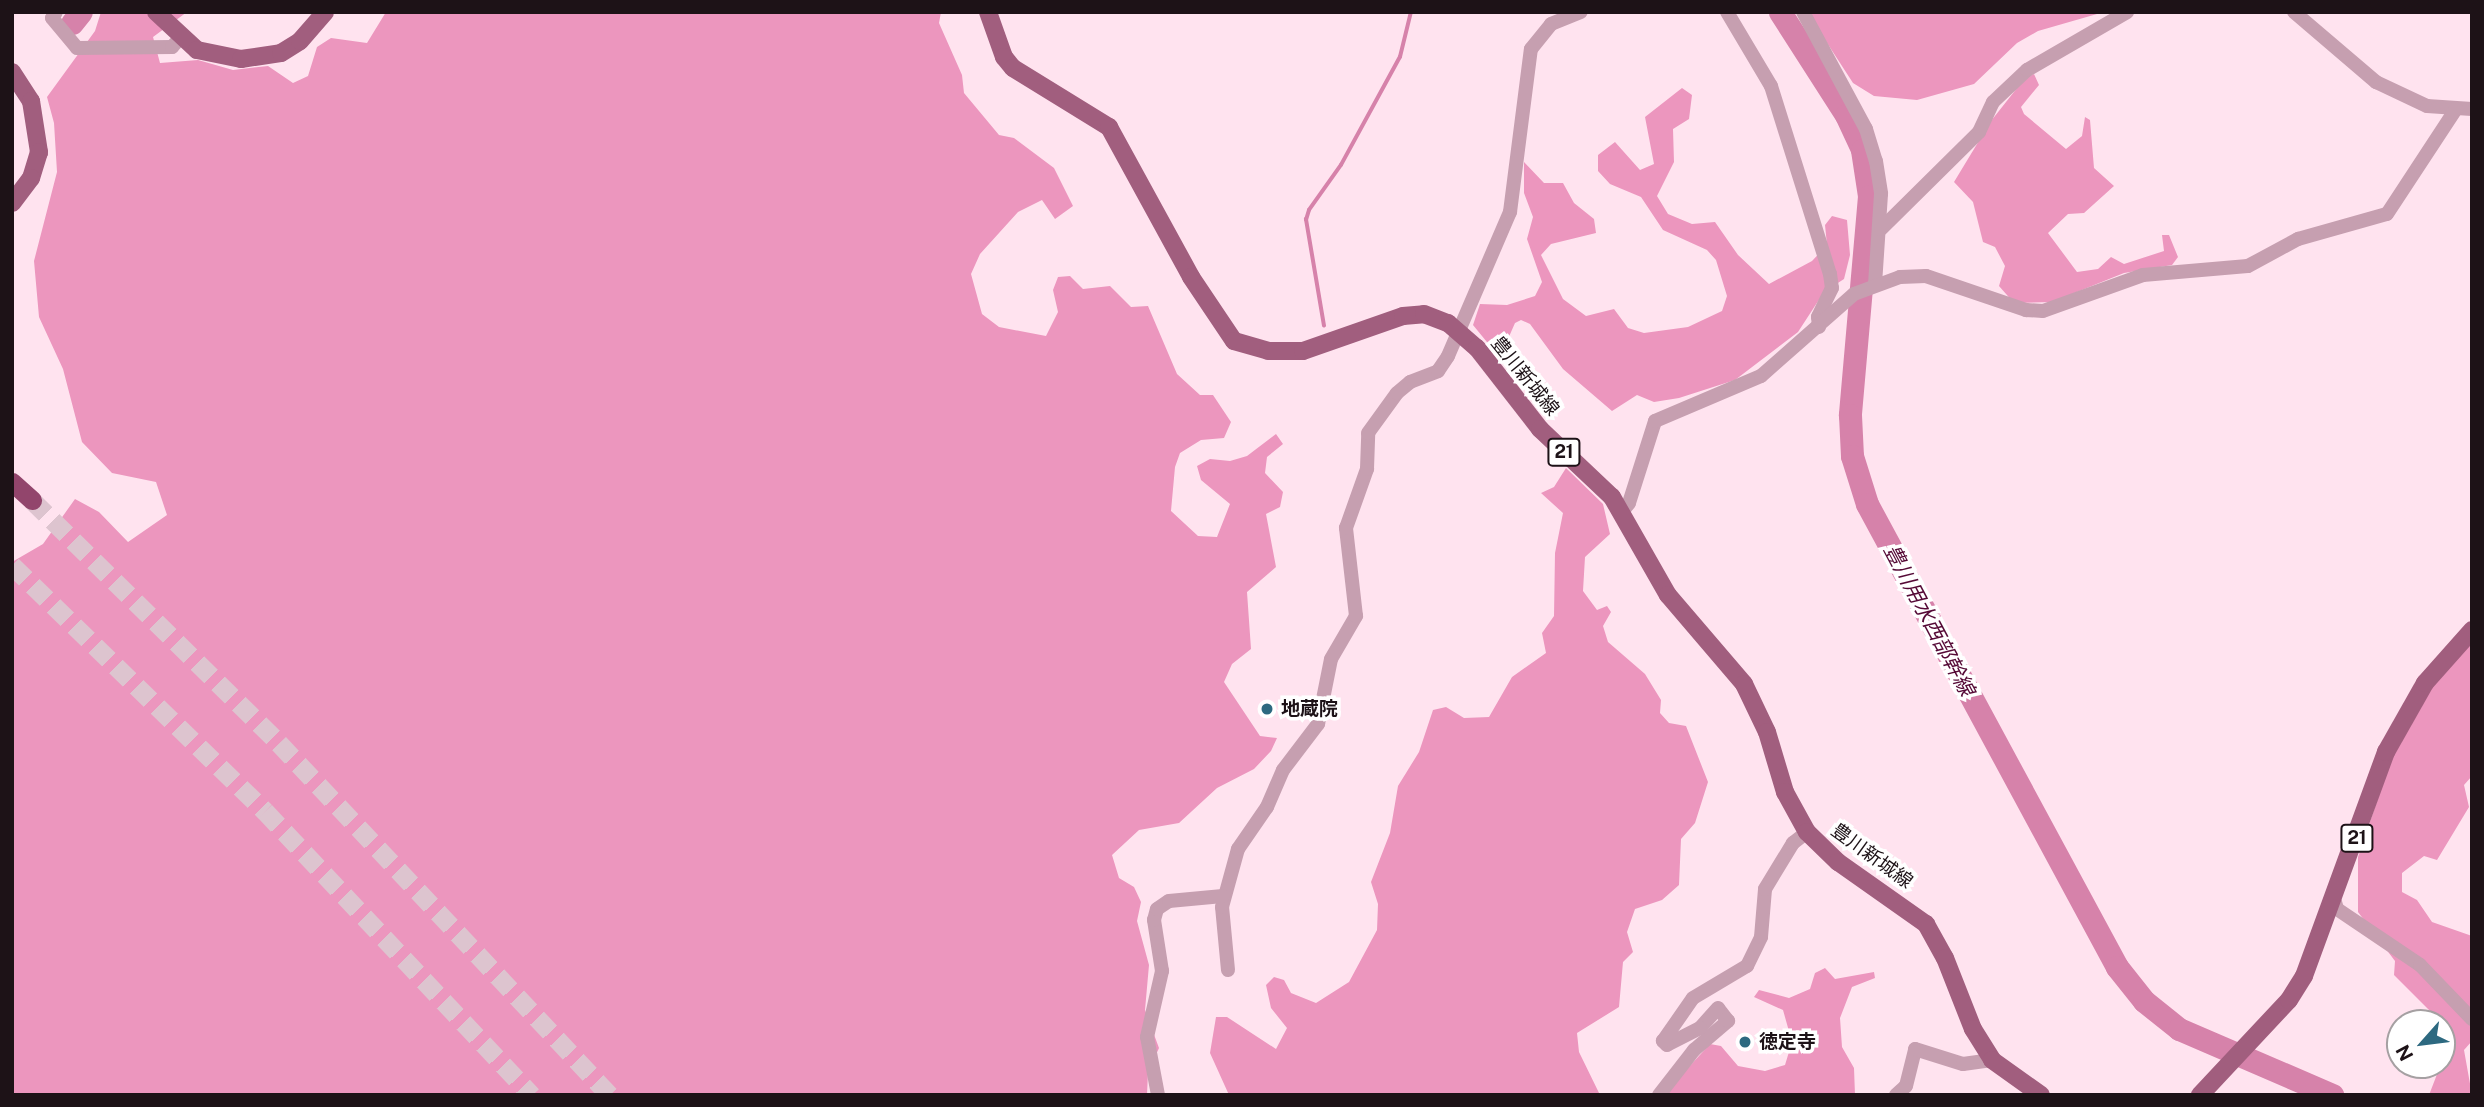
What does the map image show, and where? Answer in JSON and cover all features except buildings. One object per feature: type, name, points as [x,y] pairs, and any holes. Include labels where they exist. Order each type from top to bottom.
[{"type":"highway","points":[[12,482],[32,500]]},
{"type":"main road","points":[[156,12],[180,38],[217,56],[264,57],[300,41],[324,12]]},
{"type":"main road","name":"豊川新城線","points":[[988,12],[1004,57],[1013,68],[1109,127],[1209,308],[1234,341],[1268,351],[1303,352],[1414,315],[1434,316],[1460,332],[1491,363],[1541,429],[1622,512],[1668,595],[1754,701],[1785,792],[1807,832],[1839,862],[1926,924],[1945,958],[1973,1029],[1992,1060],[2041,1095]]},
{"type":"main road","points":[[12,72],[31,101],[39,152],[31,178],[12,203]]},
{"type":"main road","name":"21","points":[[2200,1095],[2304,976],[2335,902],[2386,752],[2425,683],[2472,630]]},
{"type":"street","points":[[56,12],[52,18],[77,48],[172,47],[180,38]]},
{"type":"street","points":[[1228,970],[1223,896],[1238,849],[1267,807],[1283,770],[1318,724],[1331,660],[1356,617],[1346,528],[1367,469],[1368,433],[1397,393],[1410,382],[1438,371],[1460,332],[1510,212],[1531,49],[1551,24],[1581,12]]},
{"type":"street","points":[[1727,12],[1771,86],[1830,274],[1832,288],[1818,317],[1819,327]]},
{"type":"street","points":[[1803,12],[1866,129],[1876,161],[1881,229],[1873,285]]},
{"type":"street","points":[[1881,229],[1979,132],[1993,102],[2027,70],[2127,12]]},
{"type":"street","points":[[2294,12],[2376,82],[2427,106],[2472,109]]},
{"type":"street","points":[[1622,512],[1629,503],[1655,421],[1761,376],[1854,293],[1873,285],[1926,276],[2026,310],[2043,311],[2143,275],[2248,266],[2298,239],[2387,214],[2456,109]]},
{"type":"street","points":[[1659,1095],[1701,1043],[1728,1021],[1718,1008],[1700,1028],[1667,1045],[1663,1041],[1693,998],[1747,966],[1761,937],[1765,889],[1793,843],[1807,832]]},
{"type":"street","points":[[1158,1095],[1147,1037],[1162,971],[1154,920],[1157,909],[1169,901],[1223,896]]},
{"type":"street","points":[[2335,902],[2337,909],[2420,965],[2472,1019]]},
{"type":"street","points":[[1896,1095],[1906,1086],[1915,1049],[1963,1064],[1992,1060]]},
{"type":"shaded area","points":[[101,12],[187,12],[153,37],[160,63],[198,60],[233,70],[268,66],[293,83],[308,76],[317,47],[331,38],[367,43],[386,12],[941,12],[939,23],[962,75],[964,93],[999,135],[1014,138],[1054,168],[1073,206],[1055,219],[1042,200],[1018,212],[980,254],[971,274],[982,314],[999,327],[1046,336],[1058,312],[1053,290],[1058,277],[1070,276],[1083,289],[1110,286],[1131,307],[1148,306],[1177,374],[1200,395],[1213,395],[1231,422],[1224,438],[1201,440],[1180,453],[1175,467],[1171,511],[1198,536],[1217,537],[1230,504],[1201,480],[1197,466],[1210,459],[1230,461],[1247,456],[1276,434],[1283,444],[1267,457],[1265,473],[1283,492],[1280,507],[1266,514],[1276,567],[1247,592],[1251,649],[1232,664],[1224,682],[1260,736],[1277,738],[1271,751],[1254,769],[1217,788],[1179,823],[1139,830],[1112,855],[1119,878],[1134,887],[1141,902],[1137,921],[1149,965],[1145,1010],[1159,1048],[1148,1072],[1147,1095],[12,1095],[12,562],[43,544],[75,499],[99,512],[128,542],[167,515],[156,482],[112,473],[82,442],[63,369],[39,317],[34,261],[57,172],[54,123],[47,97],[95,31]]},
{"type":"shaded area","points":[[1807,12],[2104,12],[2038,31],[2017,43],[1974,84],[1917,100],[1874,96],[1853,83]]},
{"type":"shaded area","points":[[2034,74],[2039,85],[2021,107],[2024,114],[2066,149],[2082,136],[2085,117],[2090,120],[2094,168],[2114,186],[2084,213],[2068,214],[2048,233],[2077,272],[2098,269],[2111,257],[2124,264],[2164,251],[2162,235],[2169,235],[2178,257],[2172,265],[2124,273],[2052,302],[2014,303],[1999,286],[2005,266],[1995,247],[1983,242],[1973,202],[1954,182],[1991,121],[2025,78]]},
{"type":"shaded area","points":[[1682,88],[1692,95],[1689,119],[1673,129],[1674,162],[1657,196],[1668,214],[1692,224],[1715,222],[1738,255],[1769,284],[1812,261],[1827,245],[1825,225],[1832,216],[1847,220],[1850,255],[1844,279],[1824,292],[1798,332],[1735,380],[1679,398],[1654,402],[1637,395],[1612,411],[1563,369],[1530,324],[1521,320],[1515,323],[1504,348],[1491,347],[1473,325],[1480,304],[1507,305],[1535,296],[1542,282],[1527,239],[1533,217],[1524,193],[1524,162],[1544,183],[1563,183],[1574,203],[1594,219],[1596,233],[1551,244],[1541,255],[1563,299],[1586,316],[1614,309],[1628,328],[1644,333],[1688,327],[1722,311],[1727,296],[1716,260],[1707,250],[1663,230],[1641,197],[1610,184],[1598,171],[1598,155],[1615,142],[1640,170],[1654,164],[1645,117]]},
{"type":"shaded area","points":[[1566,468],[1603,504],[1610,534],[1585,557],[1583,591],[1597,610],[1607,606],[1611,612],[1603,626],[1608,642],[1645,674],[1661,700],[1660,713],[1669,723],[1686,726],[1708,782],[1695,823],[1681,839],[1679,885],[1662,900],[1635,909],[1627,932],[1633,952],[1623,962],[1619,1007],[1577,1033],[1579,1052],[1600,1095],[1229,1095],[1210,1053],[1216,1017],[1227,1017],[1276,1049],[1287,1028],[1271,1008],[1266,985],[1274,977],[1284,980],[1291,993],[1316,1003],[1349,982],[1377,930],[1378,904],[1371,882],[1390,833],[1398,786],[1419,752],[1433,710],[1446,707],[1464,718],[1489,717],[1512,677],[1546,653],[1542,633],[1554,616],[1555,553],[1563,513],[1541,493],[1554,487]]},
{"type":"shaded area","points":[[2472,638],[2472,776],[2464,785],[2469,807],[2437,860],[2424,856],[2402,873],[2402,892],[2417,900],[2432,922],[2472,936],[2472,1041],[2464,1050],[2472,1095],[2429,1095],[2435,1079],[2456,1079],[2456,1009],[2428,1009],[2394,975],[2395,961],[2358,912],[2358,857],[2392,757],[2436,680]]},
{"type":"shaded area","points":[[1825,968],[1835,979],[1874,972],[1875,978],[1852,987],[1840,1018],[1842,1047],[1854,1068],[1855,1095],[1663,1095],[1710,1044],[1721,1046],[1738,1066],[1765,1071],[1785,1065],[1792,1042],[1783,1010],[1754,997],[1759,990],[1789,998],[1810,989],[1815,973]]},
{"type":"waterway","points":[[72,23],[81,12]]},
{"type":"waterway","points":[[1324,326],[1306,220],[1309,210],[1341,165],[1400,57],[1411,12]]},
{"type":"waterway","name":"豊川用水西部幹線","points":[[1780,12],[1846,115],[1862,150],[1869,196],[1850,415],[1852,456],[1867,504],[2117,967],[2144,1001],[2179,1029],[2332,1095]]},
{"type":"tunnel","points":[[32,500],[279,743],[610,1095]]},
{"type":"tunnel","points":[[12,565],[265,811],[532,1095]]},
{"type":"place","name":"地蔵院","points":[[1267,709]]},
{"type":"place","name":"徳定寺","points":[[1745,1042]]}]
